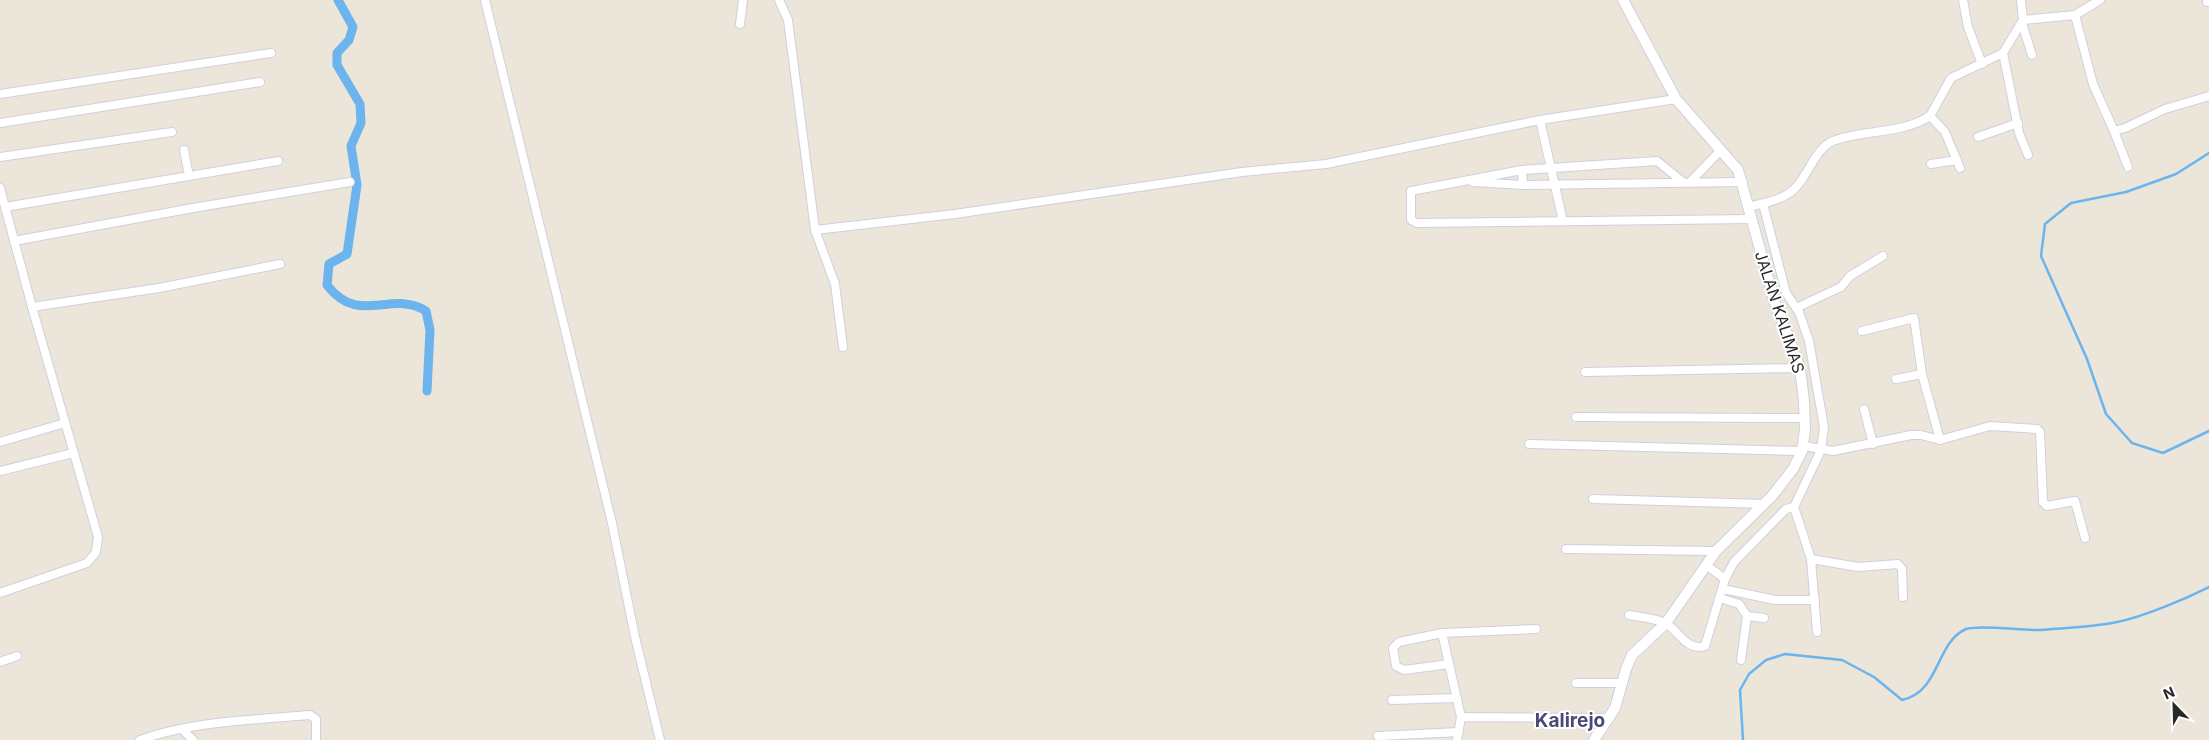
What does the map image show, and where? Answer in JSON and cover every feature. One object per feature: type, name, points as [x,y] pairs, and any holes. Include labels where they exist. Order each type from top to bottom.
[{"type":"street","points":[[485,0],[612,523],[635,637],[660,740]]},
{"type":"street","points":[[740,24],[744,0]]},
{"type":"street","name":"JALAN KALIMAS","points":[[1594,740],[1610,718],[1632,655],[1670,627],[1716,552],[1764,504],[1810,448],[1800,368],[1774,300],[1751,219],[1756,205],[1731,160],[1676,99],[1622,0]]},
{"type":"street","points":[[1963,0],[1968,27],[1982,64]]},
{"type":"street","points":[[2021,0],[2022,21],[2032,55]]},
{"type":"street","points":[[2022,21],[2075,14],[2100,0]]},
{"type":"street","points":[[781,1],[788,20],[815,230],[835,284],[843,346]]},
{"type":"street","points":[[2075,14],[2093,84],[2128,168]]},
{"type":"street","points":[[1817,632],[1811,558],[1794,507],[1810,448],[1824,427],[1809,341],[1796,308],[1786,293],[1756,205],[1797,187],[1822,150],[1834,140],[1900,128],[1930,116],[1950,78],[2003,53],[2022,21]]},
{"type":"street","points":[[0,94],[271,53]]},
{"type":"street","points":[[2003,53],[2019,133],[2028,155]]},
{"type":"street","points":[[0,123],[260,82]]},
{"type":"street","points":[[2114,131],[2125,128],[2165,109],[2209,96]]},
{"type":"street","points":[[815,230],[956,214],[1242,172],[1326,164],[1540,120],[1676,99]]},
{"type":"street","points":[[1930,116],[1945,132],[1958,164],[1931,164]]},
{"type":"street","points":[[1540,120],[1549,166],[1563,220]]},
{"type":"street","points":[[1978,137],[2018,123]]},
{"type":"street","points":[[0,157],[172,132]]},
{"type":"street","points":[[184,150],[189,176]]},
{"type":"street","points":[[1686,182],[1721,150]]},
{"type":"street","points":[[5,207],[278,161]]},
{"type":"street","points":[[1686,182],[1657,161],[1549,166],[1411,190],[1411,220],[1417,223],[1751,219]]},
{"type":"street","points":[[1522,170],[1523,185]]},
{"type":"street","points":[[14,241],[193,208],[350,182]]},
{"type":"street","points":[[1460,182],[1523,185],[1743,182]]},
{"type":"street","points":[[0,188],[69,454],[98,537],[97,548],[87,563],[0,593]]},
{"type":"street","points":[[1796,308],[1841,287],[1850,276],[1883,256]]},
{"type":"street","points":[[32,307],[159,288],[280,264]]},
{"type":"street","points":[[1862,332],[1914,318],[1922,374],[1940,440]]},
{"type":"street","points":[[1584,372],[1800,368]]},
{"type":"street","points":[[1896,379],[1922,374]]},
{"type":"street","points":[[1864,409],[1873,444]]},
{"type":"street","points":[[1576,417],[1806,418]]},
{"type":"street","points":[[0,442],[61,425]]},
{"type":"street","points":[[1529,444],[1810,448],[1833,451],[1921,434],[1940,440],[1990,426],[2038,429],[2040,432],[2043,502],[2047,506],[2075,501],[2085,538]]},
{"type":"street","points":[[0,471],[69,454]]},
{"type":"street","points":[[1593,499],[1764,504]]},
{"type":"street","points":[[1629,615],[1670,627],[1690,644],[1700,647],[1705,646],[1725,579],[1734,562],[1766,527],[1786,509],[1794,507]]},
{"type":"street","points":[[1566,549],[1716,552]]},
{"type":"street","points":[[1811,558],[1858,567],[1898,564],[1902,568],[1902,597]]},
{"type":"street","points":[[1708,566],[1725,579]]},
{"type":"street","points":[[1723,589],[1774,600],[1815,600]]},
{"type":"street","points":[[1720,598],[1739,604],[1747,616],[1741,660]]},
{"type":"street","points":[[1747,616],[1764,618]]},
{"type":"street","points":[[1449,664],[1404,670],[1396,666],[1392,652],[1399,642],[1442,633],[1536,630]]},
{"type":"street","points":[[1378,736],[1458,736],[1461,717],[1442,633]]},
{"type":"street","points":[[0,662],[16,656]]},
{"type":"street","points":[[1576,683],[1622,683]]},
{"type":"street","points":[[1392,700],[1457,698]]},
{"type":"street","points":[[140,740],[166,731],[229,722],[310,715],[316,719],[316,740]]},
{"type":"street","points":[[1461,717],[1610,718]]},
{"type":"street","points":[[182,730],[193,740]]},
{"type":"waterway","points":[[338,0],[353,27],[349,40],[337,53],[337,65],[360,104],[361,123],[351,146],[357,185],[347,254],[329,264],[327,285],[339,297],[351,304],[363,306],[413,305],[426,311],[430,330],[427,391]]},
{"type":"waterway","points":[[2209,153],[2176,174],[2126,192],[2071,203],[2045,224],[2041,256],[2087,359],[2106,414],[2132,443],[2163,453],[2209,431]]},
{"type":"waterway","points":[[1743,740],[1740,690],[1749,674],[1766,660],[1785,654],[1842,660],[1874,677],[1902,700],[1915,695],[1924,687],[1948,645],[1966,629],[1981,627],[2041,630],[2108,624],[2151,612],[2209,587]]},
{"type":"district","name":"Kalirejo","points":[[1570,720]]}]
